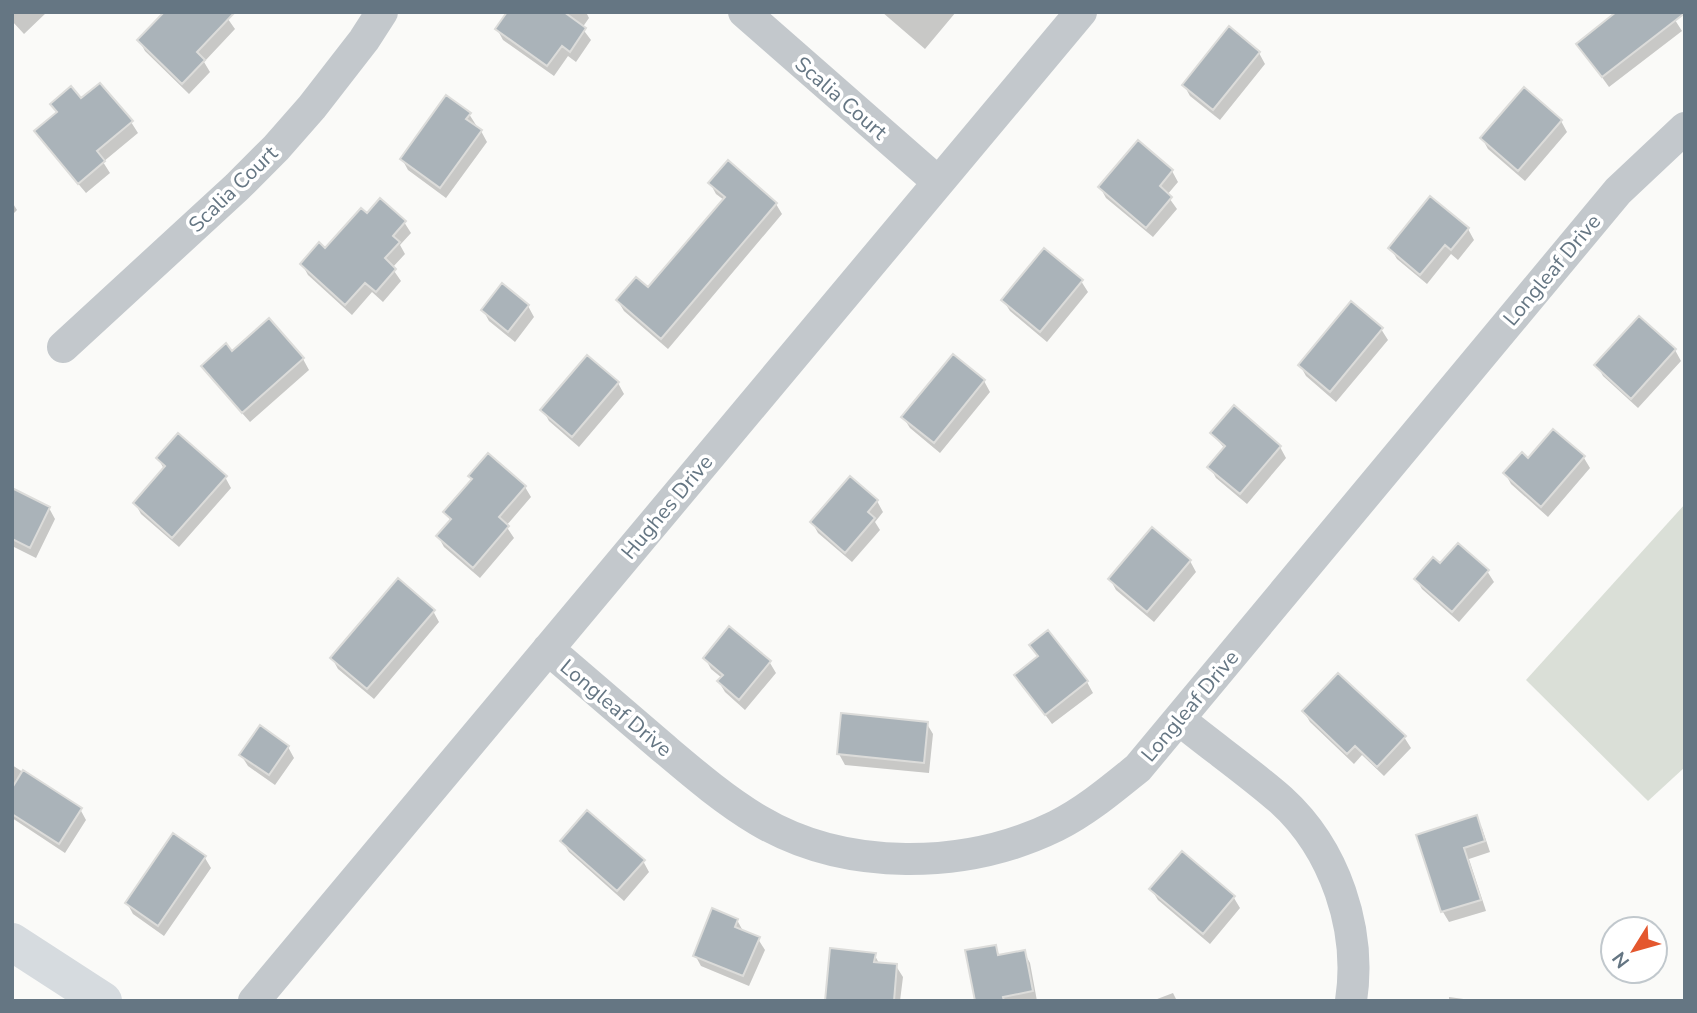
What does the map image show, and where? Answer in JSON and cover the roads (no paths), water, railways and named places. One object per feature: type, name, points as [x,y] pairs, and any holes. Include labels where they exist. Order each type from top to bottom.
[{"type":"main road","points":[[12,942],[103,1001]]},
{"type":"street","name":"Scalia Court","points":[[63,347],[276,148],[349,59],[382,12]]},
{"type":"street","name":"Scalia Court","points":[[744,12],[938,182]]},
{"type":"street","name":"Hughes Drive","points":[[254,1001],[1081,12]]},
{"type":"street","name":"Longleaf Drive","points":[[548,649],[723,798],[761,822],[808,842],[852,854],[890,858],[953,857],[1002,847],[1055,826],[1099,800],[1138,768],[1618,191],[1685,128]]},
{"type":"street","points":[[1180,720],[1282,802],[1311,834],[1336,878],[1348,916],[1354,959],[1351,1001]]}]
